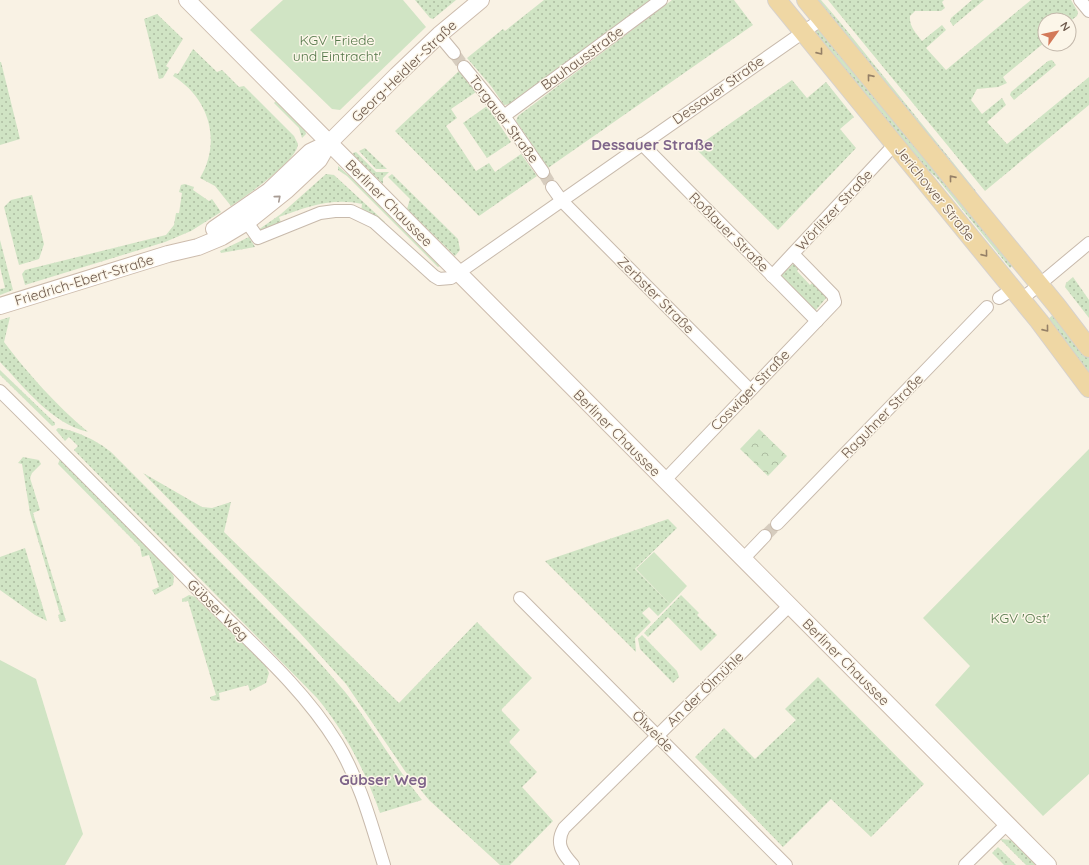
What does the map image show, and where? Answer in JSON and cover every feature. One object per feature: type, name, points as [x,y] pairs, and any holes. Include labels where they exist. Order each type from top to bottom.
[{"type":"main road","name":"Berliner Chaussee","points":[[187,0],[664,481],[1048,865]]},
{"type":"main road","name":"Georg-Heidler-Straße","points":[[329,143],[439,35],[481,0]]},
{"type":"main road","name":"Jerichower Straße","points":[[777,0],[895,144],[1011,295],[1058,344],[1089,388]]},
{"type":"main road","name":"Jerichower Straße","points":[[806,0],[1039,284],[1089,348]]},
{"type":"main road","name":"Friedrich-Ebert-Straße","points":[[0,306],[168,254],[205,245],[243,217],[310,152],[329,143]]},
{"type":"street","name":"Bauhausstraße","points":[[504,116],[661,0]]},
{"type":"street","points":[[1080,0],[1089,11]]},
{"type":"street","name":"Dessauer Straße","points":[[458,273],[822,19]]},
{"type":"street","points":[[439,35],[454,53]]},
{"type":"street","name":"Torgauer Straße","points":[[464,66],[504,116],[543,172]]},
{"type":"street","name":"Roßlauer Straße","points":[[642,144],[817,321]]},
{"type":"street","name":"Wörlitzer Straße","points":[[772,276],[895,144]]},
{"type":"street","points":[[552,187],[562,201]]},
{"type":"street","name":"Zerbster Straße","points":[[562,201],[750,390]]},
{"type":"street","points":[[243,217],[258,238],[320,213],[335,210],[350,211],[374,222],[434,276],[447,279],[458,273]]},
{"type":"street","points":[[1011,295],[1039,284],[1089,243]]},
{"type":"street","name":"Coswiger Straße","points":[[664,481],[817,321],[835,299],[792,254]]},
{"type":"street","name":"Raguhner Straße","points":[[777,524],[987,307]]},
{"type":"street","name":"Gübser Weg","points":[[0,391],[234,626],[314,710],[338,745],[356,779],[368,810],[384,865]]},
{"type":"street","points":[[743,559],[765,536]]},
{"type":"street","name":"Ölweide","points":[[520,598],[786,865]]},
{"type":"street","name":"An der Ölmühle","points":[[573,865],[564,855],[559,839],[564,828],[569,822],[789,606]]},
{"type":"street","points":[[965,865],[1007,824]]},
{"type":"green space","name":"KGV 'Friede und Eintracht'","points":[[283,0],[403,0],[426,27],[340,110],[332,109],[250,30]]},
{"type":"green space","points":[[415,0],[456,0],[433,19],[430,18]]},
{"type":"green space","points":[[544,0],[650,0],[511,104],[504,105],[491,86],[467,58],[503,29],[505,31]]},
{"type":"green space","points":[[672,0],[734,0],[753,25],[548,168],[516,121],[518,116]]},
{"type":"green space","points":[[817,0],[821,0],[839,21],[976,191],[972,191]]},
{"type":"green space","points":[[828,0],[944,0],[942,2],[945,8],[941,11],[915,11],[910,16],[910,20],[913,30],[922,41],[942,25],[946,30],[926,48],[946,70],[1031,0],[1071,0],[1078,12],[1077,16],[1077,12],[1037,12],[1037,49],[1003,77],[1007,83],[998,87],[977,89],[971,100],[982,114],[1002,98],[1006,105],[987,122],[1007,144],[1089,77],[1089,105],[985,191]]},
{"type":"green space","points":[[972,0],[984,0],[953,26],[950,21],[951,18]]},
{"type":"green space","points":[[157,14],[183,39],[166,66],[169,68],[163,78],[159,79],[144,19]]},
{"type":"green space","points":[[820,29],[1015,263],[1010,268],[936,177],[920,163],[814,33]]},
{"type":"green space","points":[[193,49],[217,72],[222,70],[239,87],[244,86],[294,136],[298,144],[289,159],[270,178],[231,206],[215,186],[200,178],[207,164],[210,150],[211,135],[208,121],[196,96],[173,76],[175,73],[178,74]]},
{"type":"green space","points":[[1052,60],[1056,65],[1014,100],[1010,95],[1011,92],[1048,61]]},
{"type":"green space","points":[[0,62],[20,139],[0,145]]},
{"type":"green space","points":[[459,71],[476,92],[451,109],[457,118],[446,126],[476,171],[489,163],[495,172],[521,154],[537,176],[479,216],[395,131]]},
{"type":"green space","points":[[792,80],[807,98],[826,82],[854,117],[840,129],[856,148],[778,230],[695,148]]},
{"type":"green space","points":[[276,101],[305,130],[306,134],[302,138],[299,128],[274,103]]},
{"type":"green space","points":[[487,106],[511,142],[487,158],[463,123]]},
{"type":"green space","points":[[365,148],[387,169],[376,169],[359,151]]},
{"type":"green space","points":[[356,152],[376,172],[389,172],[383,178],[383,184],[354,156],[353,153]]},
{"type":"green space","points":[[338,166],[360,185],[440,266],[438,267],[347,176],[338,170]]},
{"type":"green space","points":[[326,174],[334,175],[385,222],[382,224],[361,212],[362,204],[351,202],[330,202],[279,217],[282,225],[263,232],[258,230],[281,214]]},
{"type":"green space","points":[[392,174],[458,239],[460,250],[455,256],[407,209],[410,199],[388,177]]},
{"type":"green space","points":[[185,184],[194,187],[193,190],[209,201],[212,199],[221,212],[191,231],[165,242],[25,285],[22,274],[25,270],[166,235],[174,225],[176,213],[179,213],[182,193],[179,192],[181,185]]},
{"type":"green space","points":[[32,195],[44,244],[39,259],[19,265],[4,207],[11,200]]},
{"type":"green space","points":[[249,237],[255,247],[221,253],[220,251]]},
{"type":"green space","points":[[0,240],[13,290],[0,295],[0,289],[5,288],[0,267]]},
{"type":"green space","points":[[793,264],[799,268],[797,271],[810,285],[813,282],[827,297],[815,311],[782,278],[782,274]]},
{"type":"green space","points":[[1073,277],[1089,300],[1089,318],[1065,287],[1066,283]]},
{"type":"green space","points":[[1055,313],[1089,358],[1089,377],[1047,320]]},
{"type":"green space","points":[[10,317],[4,342],[43,389],[88,432],[62,421],[50,413],[0,362],[0,320]]},
{"type":"green space","points":[[0,370],[55,423],[55,425],[52,426],[0,375]]},
{"type":"green space","points":[[58,428],[72,431],[86,437],[100,444],[111,452],[310,652],[340,685],[356,706],[422,800],[380,813],[368,782],[354,753],[337,725],[317,698],[74,450],[78,446],[69,437],[65,441],[56,430]]},
{"type":"green space","points":[[759,429],[787,456],[768,476],[740,449]]},
{"type":"green space","name":"KGV 'Ost'","points":[[1089,449],[1089,774],[1043,816],[935,705],[970,666],[923,618]]},
{"type":"green space","points":[[23,457],[39,460],[41,464],[32,473],[30,478],[40,510],[33,513],[66,621],[60,622],[58,615],[60,614],[30,513],[22,464],[18,463]]},
{"type":"green space","points":[[60,459],[171,571],[174,577],[173,585],[155,595],[152,590],[159,587],[149,555],[142,557],[140,547],[58,464]]},
{"type":"green space","points":[[143,473],[202,507],[212,508],[231,502],[224,532],[399,703],[477,622],[532,678],[501,710],[520,730],[509,742],[537,772],[522,787],[553,821],[510,865],[500,865],[429,800],[405,771],[346,684],[300,633]]},
{"type":"green space","points":[[668,519],[677,528],[635,569],[670,604],[658,616],[649,607],[642,613],[651,622],[635,638],[636,652],[545,561]]},
{"type":"green space","points":[[25,548],[47,621],[35,615],[0,590],[0,557]]},
{"type":"green space","points":[[654,552],[687,586],[670,604],[636,569]]},
{"type":"green space","points":[[189,595],[195,597],[266,666],[269,673],[266,683],[250,691],[248,685],[219,693],[220,700],[211,700],[210,697],[216,695],[188,601],[182,602],[182,599]]},
{"type":"green space","points":[[681,595],[699,613],[697,615],[717,635],[701,651],[668,617],[648,637],[644,633]]},
{"type":"green space","points":[[642,635],[677,671],[679,677],[673,683],[640,649],[638,639]]},
{"type":"green space","points":[[0,660],[36,679],[83,834],[65,865],[0,865]]},
{"type":"green space","points":[[818,677],[924,784],[871,837],[831,799],[783,847],[695,757],[724,728],[755,759],[796,720],[785,709]]},
{"type":"green space","points":[[1000,839],[1013,840],[1038,865],[1026,865]]},
{"type":"green space","points":[[998,847],[1016,865],[1004,865],[992,853]]},
{"type":"tunnel","points":[[454,53],[464,67]]},
{"type":"tunnel","points":[[543,172],[552,187]]},
{"type":"tunnel","points":[[765,536],[777,524]]},
{"type":"district","name":"Dessauer Straße","points":[[652,144]]},
{"type":"district","name":"Gübser Weg","points":[[383,779]]}]
